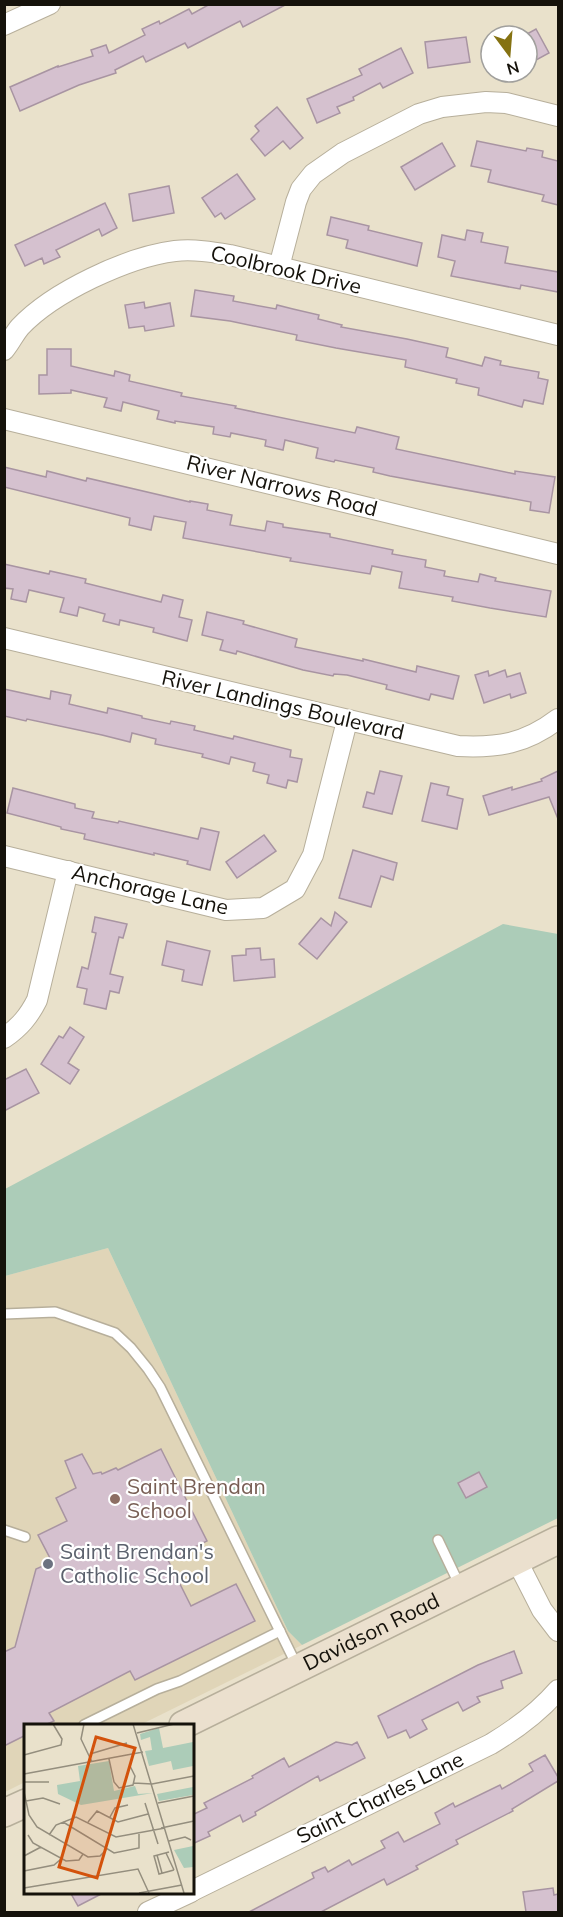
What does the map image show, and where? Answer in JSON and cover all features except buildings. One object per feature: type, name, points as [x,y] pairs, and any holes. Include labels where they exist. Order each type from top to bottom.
[{"type":"main road","name":"Davidson Road","points":[[185,1724],[558,1540]]},
{"type":"main road","points":[[4,1813],[24,1804]]},
{"type":"street","points":[[4,25],[50,4]]},
{"type":"street","points":[[279,267],[296,202],[302,189],[313,174],[343,153],[419,114],[442,107],[486,102],[506,103],[558,116]]},
{"type":"street","name":"Coolbrook Drive","points":[[4,350],[20,328],[44,306],[85,282],[125,264],[176,251],[202,251],[279,267],[558,335]]},
{"type":"street","name":"River Narrows Road","points":[[4,419],[558,554]]},
{"type":"street","name":"River Landings Boulevard","points":[[4,638],[458,746],[504,745],[526,739],[558,719]]},
{"type":"street","name":"Anchorage Lane","points":[[4,856],[226,910],[263,908],[295,889],[313,855],[347,721]]},
{"type":"street","points":[[4,1038],[29,1016],[37,1000],[68,872]]},
{"type":"street","points":[[517,1561],[542,1610],[558,1631]]},
{"type":"street","name":"Saint Charles Lane","points":[[194,1890],[491,1744],[531,1717],[558,1690]]},
{"type":"street","name":"Saint Charles Lane","points":[[148,1912],[187,1893]]},
{"type":"lane","points":[[4,1314],[55,1312],[115,1333],[130,1348],[160,1387],[298,1668]]},
{"type":"lane","points":[[4,1530],[25,1537]]},
{"type":"lane","points":[[438,1540],[462,1588]]},
{"type":"lane","points":[[86,1724],[157,1689],[180,1681],[280,1631]]},
{"type":"shaded area","name":"Saint Brendan School","points":[[108,1248],[288,1631],[302,1645],[142,1724],[24,1724],[24,1782],[5,1792],[5,1276]]},
{"type":"green space","points":[[503,924],[558,934],[558,1518],[302,1645],[288,1631],[108,1248],[5,1276],[5,1189]]},
{"type":"place","name":"Saint Brendan School","points":[[115,1499]]},
{"type":"place","name":"Saint Brendan's Catholic School","points":[[48,1564]]}]
